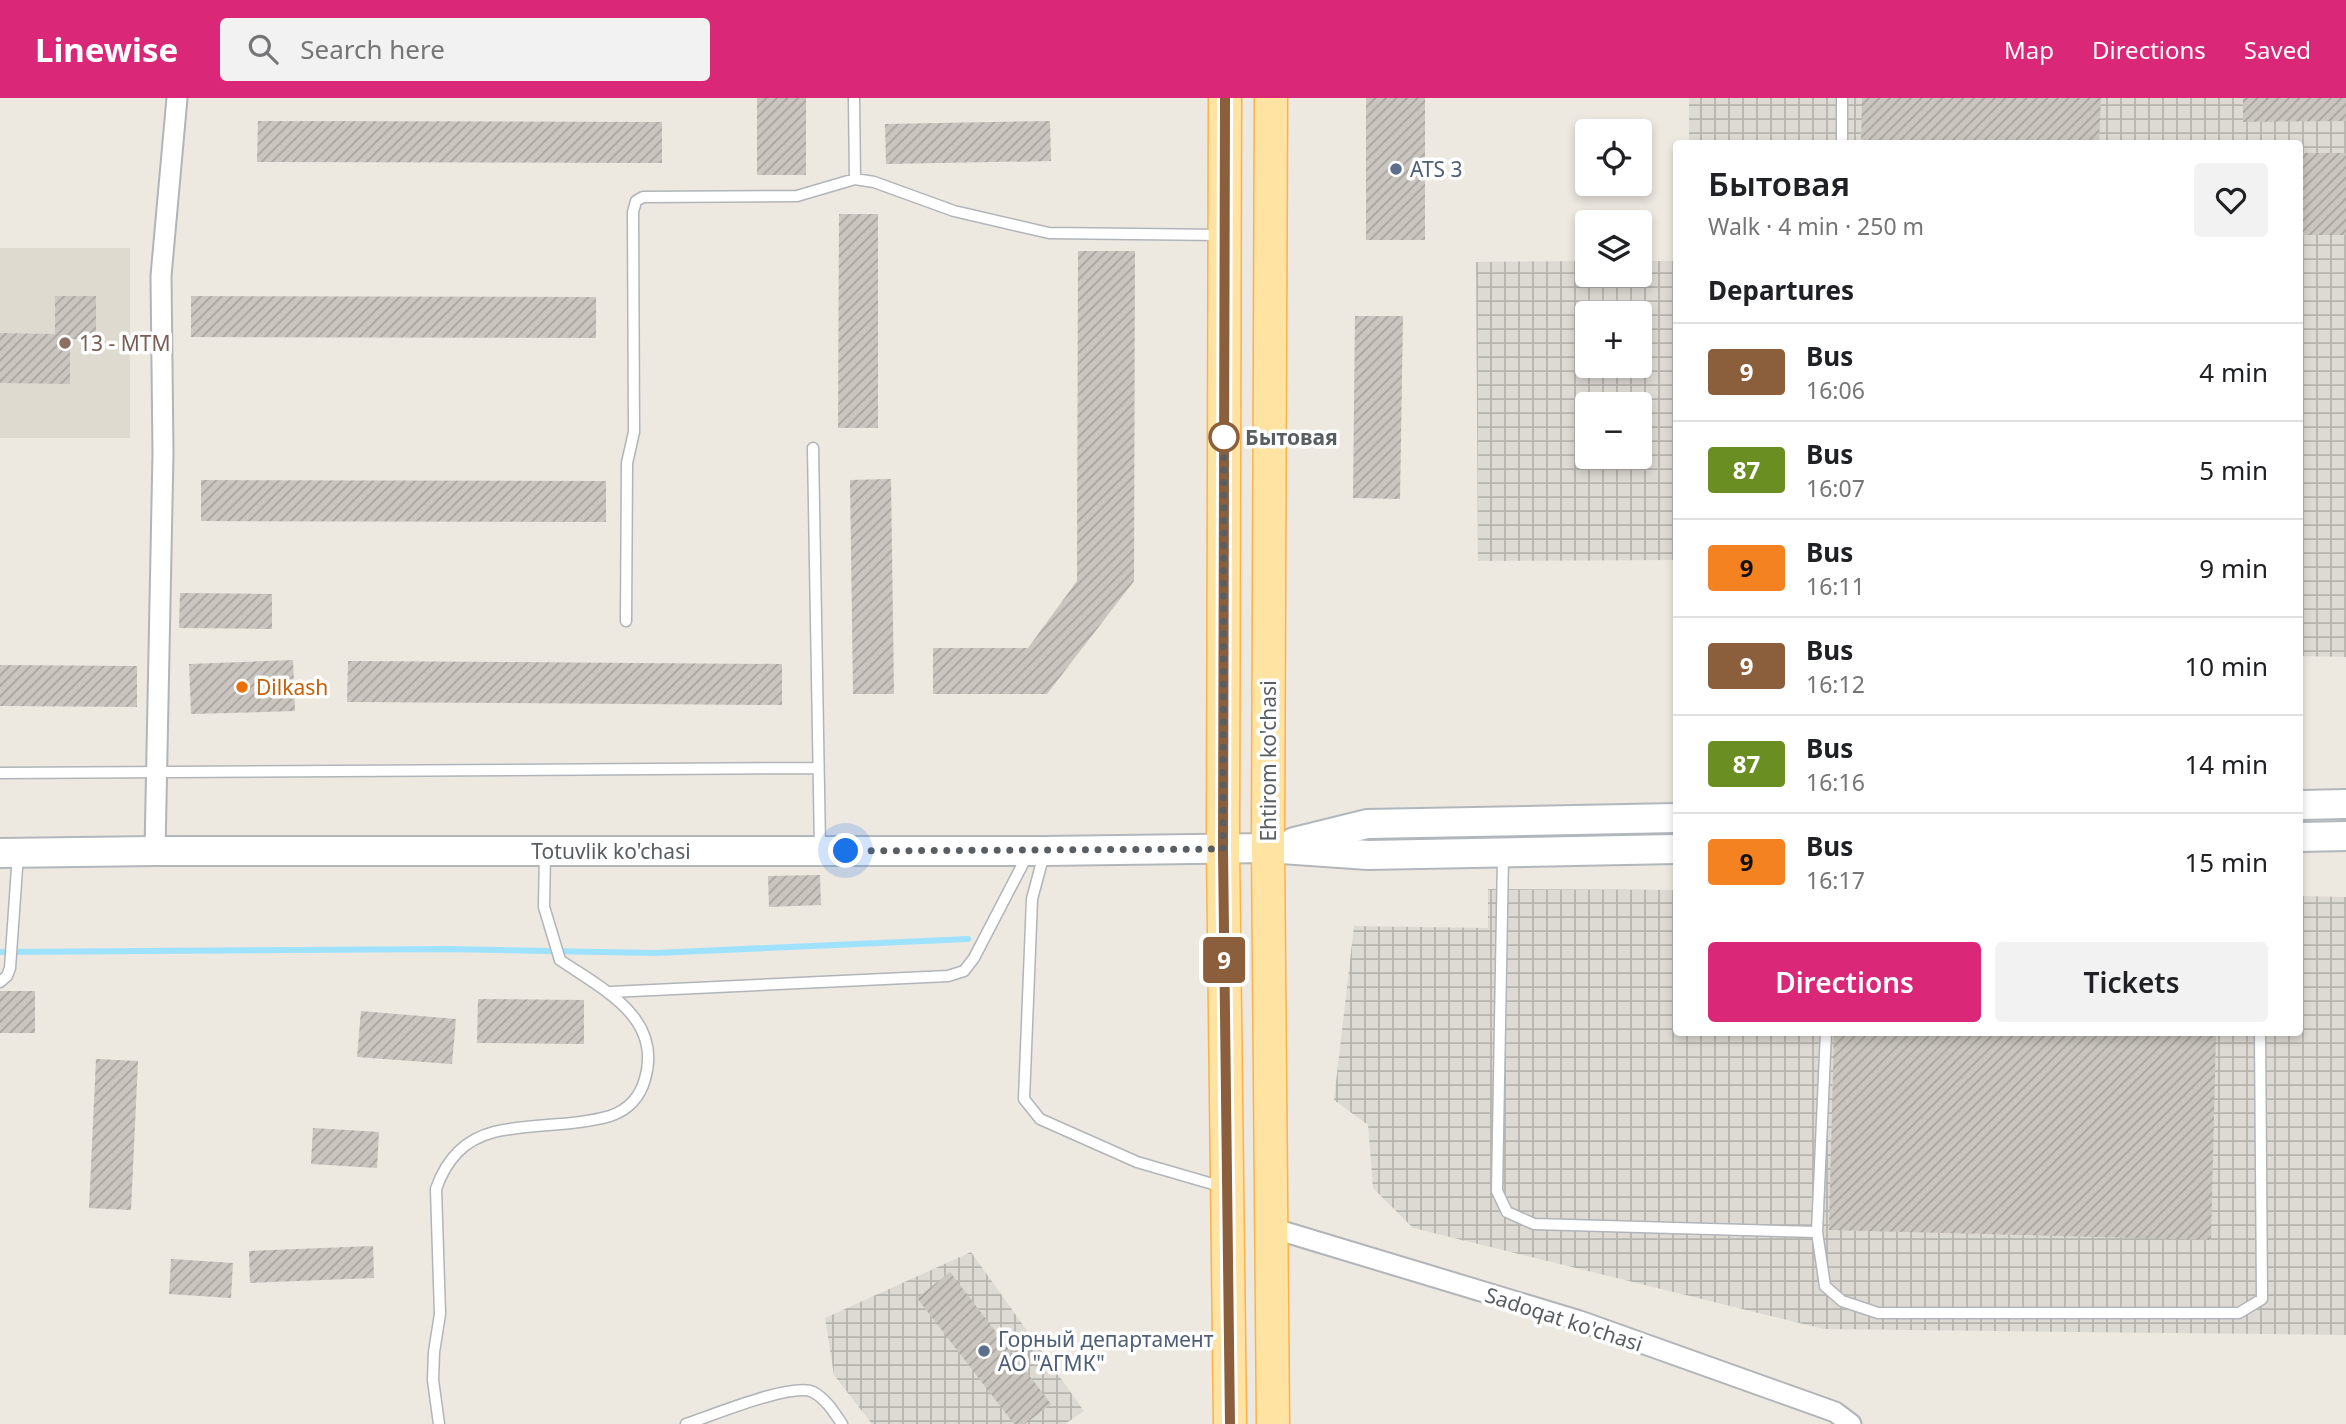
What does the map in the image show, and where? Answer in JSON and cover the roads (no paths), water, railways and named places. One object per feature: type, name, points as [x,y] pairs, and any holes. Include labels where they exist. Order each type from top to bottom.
[{"type":"main road","points":[[1225,98],[1223,849],[1230,1424]]},
{"type":"main road","name":"Ehtirom ko'chasi","points":[[1271,98],[1268,848],[1273,1424]]},
{"type":"main road","points":[[2303,805],[2346,804]]},
{"type":"main road","points":[[1268,848],[1367,824],[1673,818]]},
{"type":"main road","points":[[2303,837],[2346,836]]},
{"type":"main road","points":[[1268,848],[1368,855],[1673,849]]},
{"type":"main road","name":"Totuvlik ko'chasi","points":[[9,853],[1268,848]]},
{"type":"street","points":[[155,851],[163,453],[161,276],[177,98]]},
{"type":"street","name":"Sadoqat ko'chasi","points":[[1272,1228],[1580,1321],[1835,1412],[1851,1424]]},
{"type":"lane","points":[[854,98],[855,179]]},
{"type":"lane","points":[[1842,98],[1842,140]]},
{"type":"lane","points":[[626,621],[627,463],[634,432],[633,212],[636,201],[643,197],[797,196],[822,191],[842,181],[855,179],[874,182],[954,211],[1049,233],[1224,235]]},
{"type":"lane","points":[[813,448],[820,851]]},
{"type":"lane","points":[[0,773],[818,768]]},
{"type":"lane","points":[[611,992],[948,976],[964,971],[1038,851]]},
{"type":"lane","points":[[1038,851],[1032,898],[1024,1099],[1040,1119],[1125,1156],[1227,1188]]},
{"type":"lane","points":[[439,1424],[433,1380],[440,1314],[436,1189],[443,1169],[461,1148],[493,1132],[578,1123],[612,1115],[633,1103],[643,1088],[649,1067],[646,1040],[635,1017],[611,992],[560,960],[544,907],[545,852]]},
{"type":"lane","points":[[1504,852],[1497,1191],[1507,1213],[1534,1224],[1817,1232]]},
{"type":"lane","points":[[0,982],[7,976],[11,957],[9,853]]},
{"type":"lane","points":[[1826,1036],[1817,1232],[1825,1286],[1842,1301],[1878,1313],[2239,1313],[2262,1299],[2260,1036]]},
{"type":"lane","points":[[686,1424],[789,1390],[810,1391],[827,1402],[842,1424]]},
{"type":"waterway","points":[[0,952],[448,949],[655,953],[968,939]]},
{"type":"place","name":"ATS 3","points":[[1396,169]]},
{"type":"place","name":"13 - MTM","points":[[65,343]]},
{"type":"place","name":"Бытовая","points":[[1224,437]]},
{"type":"place","name":"Dilkash","points":[[242,687]]},
{"type":"place","name":"Горный департамент АО \"АГМК\"","points":[[984,1351]]}]
